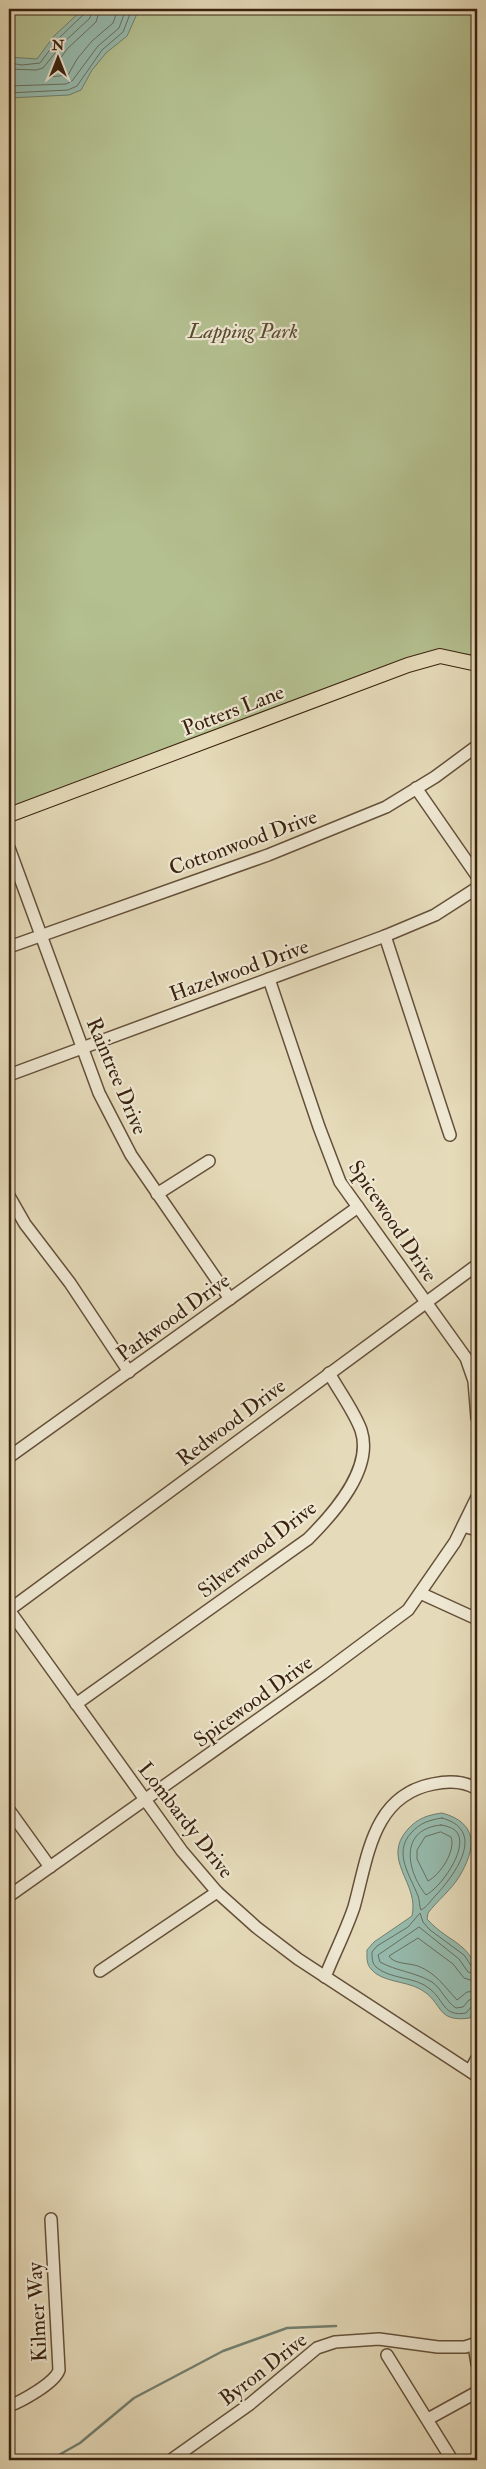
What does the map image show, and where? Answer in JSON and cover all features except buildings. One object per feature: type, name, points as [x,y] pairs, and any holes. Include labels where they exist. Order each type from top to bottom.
[{"type":"main road","name":"Potters Lane","points":[[9,815],[408,665],[440,656],[475,663]]},
{"type":"street","name":"Cottonwood Drive","points":[[9,947],[268,855],[386,806],[477,746]]},
{"type":"street","points":[[416,788],[477,876]]},
{"type":"street","name":"Raintree Drive","points":[[9,848],[103,1102],[131,1155],[230,1299]]},
{"type":"street","name":"Hazelwood Drive","points":[[9,1075],[385,936],[435,915],[477,888]]},
{"type":"street","points":[[385,936],[450,1135]]},
{"type":"street","name":"Spicewood Drive","points":[[269,979],[340,1182],[466,1358],[474,1381],[477,1418]]},
{"type":"street","points":[[157,1194],[209,1161]]},
{"type":"street","points":[[9,1196],[25,1224],[70,1282],[129,1372]]},
{"type":"street","name":"Parkwood Drive","points":[[9,1457],[358,1207]]},
{"type":"street","name":"Redwood Drive","points":[[9,1610],[477,1265]]},
{"type":"street","name":"Silverwood Drive","points":[[76,1704],[308,1539],[333,1514],[358,1473],[363,1452],[361,1431],[329,1373]]},
{"type":"street","name":"Spicewood Drive","points":[[9,1896],[408,1610],[456,1542],[477,1497]]},
{"type":"street","points":[[463,1526],[477,1530]]},
{"type":"street","points":[[420,1593],[477,1619]]},
{"type":"street","name":"Lombardy Drive","points":[[9,1610],[182,1851],[217,1892],[256,1927],[324,1977],[474,2073]]},
{"type":"street","points":[[324,1977],[345,1932],[375,1831],[390,1807],[419,1786],[444,1781],[471,1785],[477,1789]]},
{"type":"street","points":[[9,1810],[50,1867]]},
{"type":"street","points":[[100,1971],[217,1892]]},
{"type":"street","points":[[474,2073],[477,2058]]},
{"type":"street","name":"Kilmer Way","points":[[9,2406],[48,2383],[57,2375],[59,2370],[51,2219]]},
{"type":"street","name":"Byron Drive","points":[[177,2459],[250,2404],[317,2348],[335,2342],[372,2339],[438,2347],[464,2347],[476,2344]]},
{"type":"street","points":[[476,2344],[477,2364]]},
{"type":"street","points":[[387,2356],[452,2460]]},
{"type":"street","points":[[428,2419],[477,2392]]},
{"type":"green space","name":"Lapping Park","points":[[9,9],[477,9],[477,655],[448,653],[9,811]]},
{"type":"water","points":[[83,9],[137,9],[127,36],[106,53],[92,70],[81,90],[69,95],[9,98],[9,57],[37,59],[54,36]]},
{"type":"water","points":[[442,1813],[454,1817],[463,1823],[471,1838],[471,1847],[465,1867],[459,1877],[428,1913],[427,1919],[461,1946],[472,1960],[476,1971],[477,1994],[470,2018],[459,2019],[445,2014],[428,1994],[414,1986],[387,1979],[375,1973],[367,1960],[367,1950],[374,1942],[412,1916],[413,1904],[411,1893],[399,1861],[400,1840],[408,1829],[419,1820]]},
{"type":"waterway","points":[[50,2460],[80,2443],[134,2398],[223,2351],[287,2328],[336,2326]]}]
